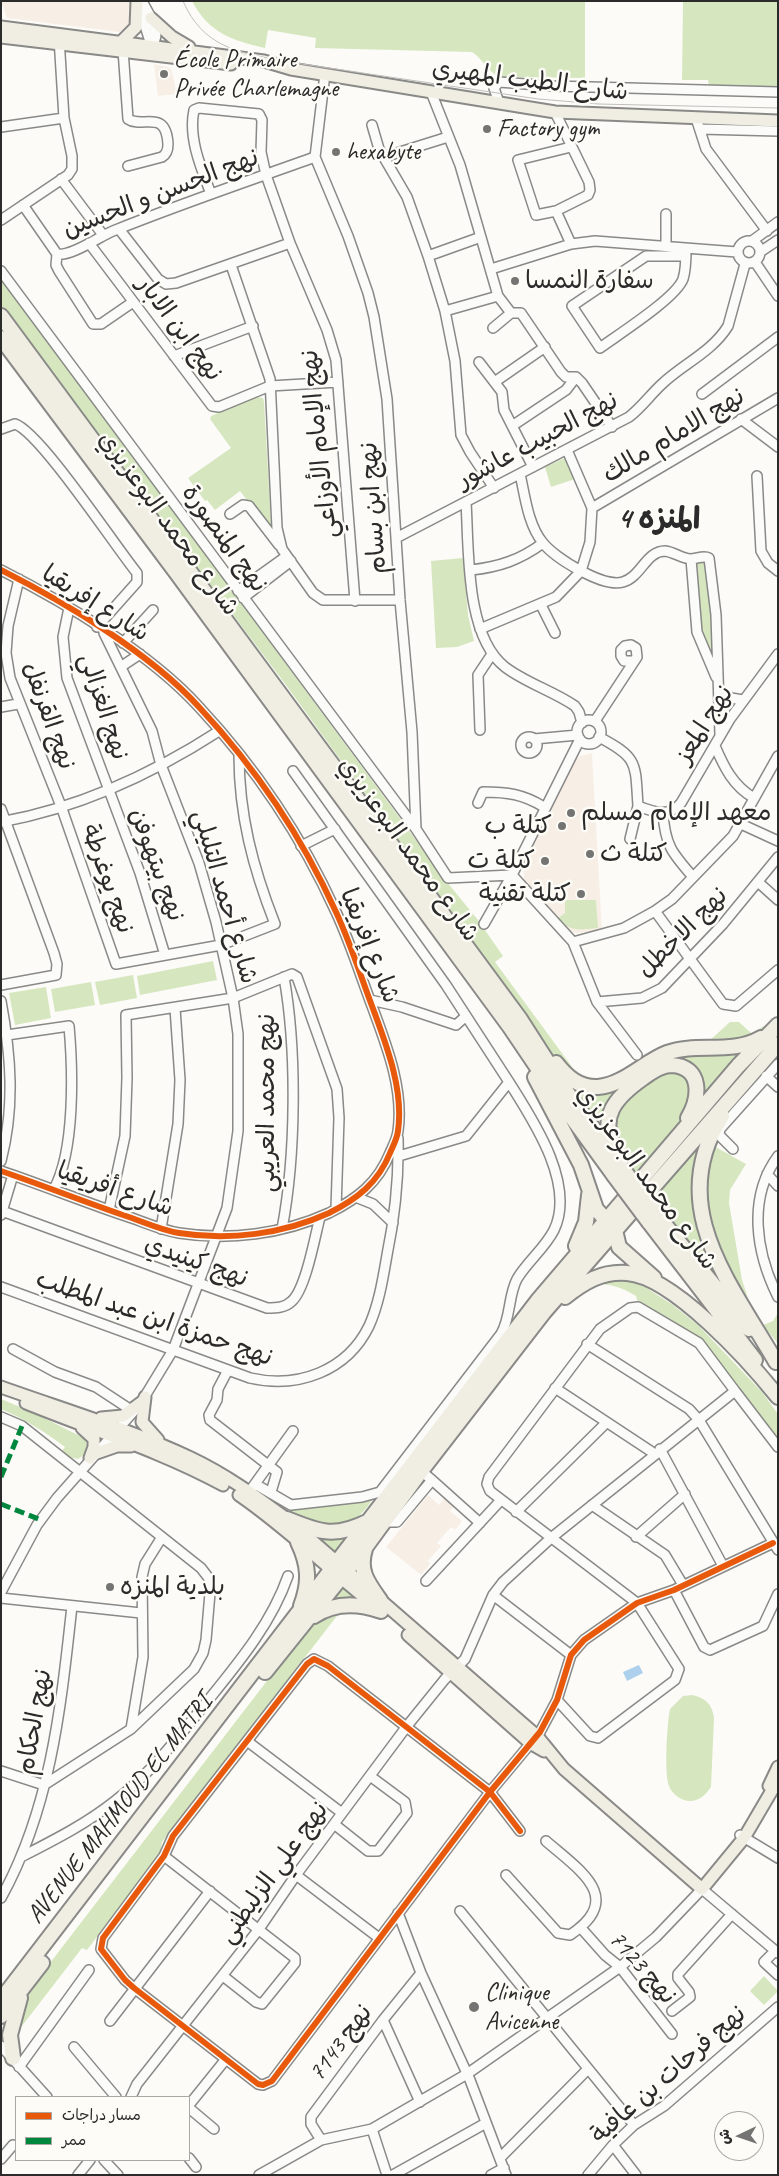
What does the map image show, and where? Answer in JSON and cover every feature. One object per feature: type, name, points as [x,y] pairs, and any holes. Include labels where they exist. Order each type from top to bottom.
[{"type":"highway","name":"شارع محمد البوعزيزي","points":[[1,316],[515,1023],[562,1104],[619,1170],[778,1390]]},
{"type":"highway","name":"شارع محمد البوعزيزي","points":[[1,338],[515,1023]]},
{"type":"highway","points":[[515,1023],[572,1080],[586,1086],[606,1085],[667,1053],[688,1048],[717,1049],[748,1044],[775,1028]]},
{"type":"highway","points":[[515,1023],[516,1041],[582,1165],[596,1209],[615,1221],[619,1247],[721,1336],[778,1398]]},
{"type":"highway","points":[[380,1606],[362,1572],[362,1560],[378,1520],[421,1471],[673,1145],[738,1066],[775,1028]]},
{"type":"highway","points":[[303,1617],[378,1520],[569,1262],[615,1221],[723,1107],[778,1044]]},
{"type":"highway","points":[[717,1049],[731,1054],[738,1066],[738,1076],[723,1107]]},
{"type":"highway","points":[[619,1170],[608,1126],[613,1106],[622,1095],[648,1074],[669,1065],[678,1066],[688,1072],[696,1083],[698,1093],[694,1107],[673,1145]]},
{"type":"highway","points":[[740,1087],[719,1120],[704,1155],[699,1176],[699,1207],[703,1226],[717,1258],[777,1363]]},
{"type":"highway","points":[[569,1262],[586,1222],[590,1201],[589,1185]]},
{"type":"highway","name":"شارع محمد البوعزيزي","points":[[653,1218],[777,1363]]},
{"type":"highway","points":[[544,1312],[589,1280],[609,1274],[635,1274],[662,1285]]},
{"type":"highway","points":[[287,1519],[310,1528],[331,1533],[353,1529],[378,1520]]},
{"type":"highway","points":[[298,1542],[306,1558],[308,1575],[303,1617]]},
{"type":"highway","points":[[338,1571],[367,1545]]},
{"type":"highway","points":[[303,1617],[335,1606],[380,1606]]},
{"type":"highway","name":"AVENUE MAHMOUD EL MATRI","points":[[2,1999],[275,1645],[303,1617]]},
{"type":"highway","name":"AVENUE MAHMOUD EL MATRI","points":[[1,2016],[240,1704],[303,1617]]},
{"type":"highway","points":[[16,2062],[10,2034],[25,1985]]},
{"type":"main road","points":[[123,46],[136,27],[138,18],[137,1]]},
{"type":"main road","points":[[151,18],[172,37],[195,50]]},
{"type":"main road","points":[[1,28],[60,39]]},
{"type":"main road","points":[[1,36],[60,39],[123,46],[262,68],[280,65]]},
{"type":"main road","name":"شارع الطيب المهيري","points":[[150,51],[195,50],[264,61],[325,74],[555,112],[698,124],[778,121]]},
{"type":"main road","points":[[1,1387],[83,1415],[117,1432],[139,1447],[191,1468],[223,1484],[255,1506],[298,1542],[338,1571],[455,1670],[550,1754],[574,1779],[702,1889],[721,1867],[778,1780]]},
{"type":"main road","points":[[1,1393],[72,1422],[117,1432],[164,1446],[252,1488],[287,1519],[338,1571]]},
{"type":"main road","points":[[83,1415],[116,1418],[132,1410],[144,1399]]},
{"type":"main road","points":[[144,1399],[142,1422],[148,1431],[164,1446]]},
{"type":"main road","points":[[72,1422],[91,1434],[94,1439],[92,1456]]},
{"type":"main road","points":[[92,1456],[117,1446],[139,1447]]},
{"type":"main road","points":[[742,1836],[778,1767]]},
{"type":"street","points":[[137,1],[150,51]]},
{"type":"street","points":[[142,1],[157,34],[150,51]]},
{"type":"street","points":[[1,220],[61,179],[72,169],[72,156],[64,118],[60,39]]},
{"type":"street","points":[[123,46],[128,119],[132,121],[154,121],[162,126],[167,136],[168,149],[162,157],[128,166]]},
{"type":"street","name":"نهج ابن بسام","points":[[325,74],[315,157],[348,236],[374,316],[387,399],[400,600],[412,732],[416,829]]},
{"type":"street","points":[[499,103],[494,88],[499,82],[553,86],[778,92]]},
{"type":"street","points":[[431,92],[460,165],[498,296],[511,313]]},
{"type":"street","name":"نهج الإمام الأوزاعي","points":[[210,194],[194,145],[193,128],[196,108],[260,114],[262,120],[261,152],[266,175],[290,243],[333,347],[338,382],[355,601]]},
{"type":"street","points":[[555,112],[571,147],[590,190],[588,195],[556,211],[539,216],[535,214],[518,160],[571,147]]},
{"type":"street","points":[[1,127],[64,118]]},
{"type":"street","points":[[767,230],[706,149],[698,124],[778,131]]},
{"type":"street","points":[[372,125],[376,141],[407,197],[445,311],[455,361],[461,436],[494,488]]},
{"type":"street","points":[[384,157],[448,137]]},
{"type":"street","name":"نهج الحسن و الحسين","points":[[134,302],[101,324],[93,324],[59,271],[56,265],[57,254],[67,254],[103,235],[210,194],[315,157]]},
{"type":"street","points":[[61,179],[103,235]]},
{"type":"street","points":[[23,205],[57,254]]},
{"type":"street","points":[[556,211],[571,244]]},
{"type":"street","points":[[666,214],[666,246]]},
{"type":"street","points":[[737,252],[742,243],[752,241],[777,223]]},
{"type":"street","points":[[119,229],[158,278],[166,284],[176,283],[290,243]]},
{"type":"street","points":[[428,256],[481,237]]},
{"type":"street","points":[[750,263],[760,252],[778,240]]},
{"type":"street","points":[[491,269],[571,244],[595,241],[666,246],[686,252]]},
{"type":"street","points":[[752,241],[760,252]]},
{"type":"street","name":"نهج ابن الابار","points":[[89,243],[213,407],[219,407],[270,386],[338,382]]},
{"type":"street","points":[[686,252],[683,280],[673,294],[600,348],[572,306],[646,256],[686,252],[737,252]]},
{"type":"street","points":[[737,252],[741,261],[750,263],[778,296]]},
{"type":"street","name":"نهج الحبيب عاشور","points":[[396,538],[612,427],[642,407],[661,385],[705,351],[722,334],[728,326],[750,263]]},
{"type":"street","points":[[230,265],[267,365],[270,386],[277,528],[287,555]]},
{"type":"street","name":"نهج المنصورة","points":[[1,271],[240,595],[416,829]]},
{"type":"street","points":[[445,311],[498,296]]},
{"type":"street","points":[[493,328],[511,313],[521,313],[566,377],[576,378],[612,427]]},
{"type":"street","points":[[174,356],[253,326]]},
{"type":"street","points":[[702,394],[778,337]]},
{"type":"street","points":[[496,381],[545,347]]},
{"type":"street","points":[[479,362],[496,381],[503,394],[502,405],[534,467]]},
{"type":"street","points":[[512,426],[566,390],[576,378]]},
{"type":"street","name":"نهج الامام مالك","points":[[592,508],[778,398]]},
{"type":"street","points":[[741,419],[778,447]]},
{"type":"street","points":[[1,429],[15,424],[27,430],[137,573],[136,582],[100,629]]},
{"type":"street","points":[[480,629],[541,605],[556,597],[581,571],[590,542],[592,508],[567,450]]},
{"type":"street","points":[[520,474],[534,527],[543,543],[581,571],[597,580],[622,583],[634,577],[646,561],[658,552],[670,552],[691,559],[706,556],[711,561],[720,734]]},
{"type":"street","points":[[757,476],[761,551],[777,568]]},
{"type":"street","points":[[466,502],[471,570],[480,629],[492,654],[512,672],[575,706],[582,722],[579,737],[512,875],[484,924]]},
{"type":"street","points":[[230,514],[243,505],[249,506],[317,597],[330,602],[400,600]]},
{"type":"street","points":[[471,570],[510,563],[543,543]]},
{"type":"street","points":[[240,595],[287,555]]},
{"type":"street","points":[[691,559],[697,632],[719,686],[735,700],[743,700]]},
{"type":"street","name":"شارع إفريقيا","points":[[1,570],[69,608],[140,654],[182,690],[219,731],[267,792],[301,846],[337,915],[370,1000],[395,1080],[398,1133],[386,1163],[376,1180],[358,1198],[320,1217],[282,1230],[218,1236]]},
{"type":"street","name":"نهج القرنفل","points":[[19,579],[4,653],[18,704],[61,806]]},
{"type":"street","points":[[541,605],[555,633]]},
{"type":"street","name":"نهج الغزالي","points":[[69,608],[63,637],[64,666],[108,789]]},
{"type":"street","points":[[123,643],[153,610]]},
{"type":"street","name":"شارع أحمد التليلي","points":[[1,1592],[37,1525],[92,1456],[117,1432],[144,1399],[173,1350],[200,1285],[227,1208],[238,1131],[238,1034],[233,998],[199,863],[161,765],[152,731],[122,666],[100,629]]},
{"type":"street","points":[[122,666],[140,654]]},
{"type":"street","points":[[480,730],[478,675],[492,654]]},
{"type":"street","name":"نهج المعز","points":[[663,813],[678,807],[715,746],[720,734],[778,654]]},
{"type":"street","points":[[595,721],[633,661]]},
{"type":"street","points":[[1,707],[18,704]]},
{"type":"street","points":[[582,722],[595,721]]},
{"type":"street","points":[[595,721],[600,728],[599,737]]},
{"type":"street","points":[[4,822],[61,806],[108,789],[161,765],[219,731]]},
{"type":"street","points":[[534,739],[579,737],[588,743],[599,737]]},
{"type":"street","points":[[599,737],[621,749],[631,758],[636,772],[638,806],[630,839]]},
{"type":"street","points":[[715,746],[730,776],[741,789],[754,798]]},
{"type":"street","points":[[165,955],[220,945],[275,924],[258,881],[246,836],[239,782],[239,755]]},
{"type":"street","points":[[573,942],[615,931],[655,911],[672,898],[728,842],[741,824],[778,756]]},
{"type":"street","points":[[293,771],[466,1016],[506,1078],[543,1139],[561,1198],[560,1212],[553,1232],[517,1279],[506,1326],[380,1492],[362,1497],[294,1505],[284,1503],[271,1492],[252,1488],[293,1432]]},
{"type":"street","name":"نهج بيتهوفن","points":[[108,789],[152,908],[165,955]]},
{"type":"street","points":[[478,803],[483,792],[509,792],[525,796],[544,807]]},
{"type":"street","name":"نهج يوغرطة","points":[[61,806],[116,964],[165,955]]},
{"type":"street","points":[[638,806],[652,812],[663,813],[664,831],[668,848],[693,877]]},
{"type":"street","points":[[1,809],[4,822],[57,964],[56,975],[1,985]]},
{"type":"street","points":[[741,824],[778,841]]},
{"type":"street","points":[[301,846],[335,829]]},
{"type":"street","points":[[416,829],[448,878],[512,875]]},
{"type":"street","name":"نهج الاخطل","points":[[597,1002],[652,995],[662,988],[690,960],[758,882],[778,856]]},
{"type":"street","points":[[512,875],[573,942],[597,1002],[637,1055]]},
{"type":"street","points":[[758,882],[778,900]]},
{"type":"street","points":[[655,911],[724,1004],[732,1007],[778,970]]},
{"type":"street","points":[[110,1210],[125,1136],[127,1078],[126,1015],[233,998],[292,974],[297,976],[337,1089],[339,1118],[336,1209]]},
{"type":"street","name":"نهج محمد العريبي","points":[[282,1230],[290,1169],[292,1117],[292,1054],[284,977]]},
{"type":"street","points":[[370,1000],[402,1007],[456,1025],[466,1016]]},
{"type":"street","points":[[1,1002],[11,1071],[10,1109],[1,1161]]},
{"type":"street","points":[[161,1229],[173,1168],[178,1124],[180,1080],[175,1008]]},
{"type":"street","points":[[7,1035],[69,1026],[72,1058],[71,1105],[62,1166],[54,1189]]},
{"type":"street","points":[[733,1150],[719,1135],[720,1129],[778,1064]]},
{"type":"street","points":[[766,1076],[778,1087]]},
{"type":"street","points":[[399,1156],[466,1136],[506,1078]]},
{"type":"street","name":"نهج حمزة ابن عبد المطلب","points":[[1,1287],[256,1379],[284,1382],[317,1374],[343,1360],[357,1346],[370,1323],[394,1223],[399,1156],[398,1133]]},
{"type":"street","points":[[778,1156],[767,1174],[757,1212],[761,1256],[778,1297]]},
{"type":"street","name":"شارع أفريقيا","points":[[1,1171],[161,1229],[218,1236]]},
{"type":"street","points":[[767,1174],[778,1186]]},
{"type":"street","points":[[2,1213],[13,1175]]},
{"type":"street","points":[[358,1198],[373,1204],[394,1223]]},
{"type":"street","name":"نهج كينيدي","points":[[2,1213],[267,1308],[276,1308],[290,1303],[299,1290],[320,1217]]},
{"type":"street","points":[[770,1281],[778,1274]]},
{"type":"street","points":[[557,1700],[590,1736],[596,1739],[675,1680],[679,1675],[676,1662],[637,1603],[516,1512],[488,1488],[489,1477],[587,1344],[604,1324],[630,1308],[638,1307],[692,1337],[710,1355],[778,1447]]},
{"type":"street","points":[[520,1831],[490,1792],[328,1666],[314,1659],[307,1664],[173,1836],[164,1856],[101,1941],[101,1949],[125,1980],[134,1988],[263,2085],[272,2081],[490,1792],[534,1740],[557,1700],[571,1655],[584,1640],[637,1603],[674,1590],[723,1566],[776,1547],[699,1420],[678,1400],[587,1344]]},
{"type":"street","points":[[13,1349],[56,1372],[96,1387],[132,1410]]},
{"type":"street","points":[[228,1370],[218,1389],[217,1400],[210,1412],[210,1420],[268,1464],[278,1474],[271,1492]]},
{"type":"street","points":[[555,1388],[606,1423],[657,1452],[685,1494],[723,1566]]},
{"type":"street","name":"نهج علي الزليطني","points":[[131,2096],[136,2084],[259,1929],[296,1875],[407,1726],[455,1670],[471,1648],[493,1595],[516,1568],[657,1452],[735,1391]]},
{"type":"street","points":[[1,1417],[22,1426],[207,1574],[211,1590],[206,1640],[198,1663],[131,1729],[44,1785],[1,1771]]},
{"type":"street","points":[[516,1512],[606,1423]]},
{"type":"street","points":[[421,1471],[480,1523]]},
{"type":"street","points":[[378,1520],[397,1522],[432,1480]]},
{"type":"street","points":[[636,1537],[685,1494]]},
{"type":"street","points":[[426,1581],[501,1500]]},
{"type":"street","points":[[592,1506],[665,1555],[683,1585]]},
{"type":"street","points":[[131,1729],[143,1657],[141,1613],[143,1570],[162,1537]]},
{"type":"street","points":[[21,1857],[77,1828],[116,1800],[165,1754],[246,1653],[282,1592],[288,1576]]},
{"type":"street","points":[[674,1590],[704,1647],[710,1650],[762,1626],[778,1594]]},
{"type":"street","points":[[493,1595],[571,1655]]},
{"type":"street","points":[[1,1598],[141,1613]]},
{"type":"street","name":"نهج الحكام","points":[[1,1898],[21,1857],[37,1816],[60,1711],[72,1606]]},
{"type":"street","points":[[247,1741],[342,1813]]},
{"type":"street","points":[[334,1824],[368,1851],[378,1851],[407,1813],[405,1802],[370,1776]]},
{"type":"street","points":[[742,1836],[778,1858]]},
{"type":"street","points":[[506,1875],[558,1933],[570,1935],[581,1928],[594,1910],[596,1892],[584,1876],[546,1842]]},
{"type":"street","points":[[164,1856],[294,1955],[295,1963],[262,2004],[258,2004],[223,1976]]},
{"type":"street","points":[[296,1875],[380,1938]]},
{"type":"street","points":[[259,2175],[321,2140],[372,2129],[467,2074],[620,1967],[677,1916],[702,1889],[776,1952],[764,1962],[778,1975]]},
{"type":"street","points":[[110,2021],[210,1891]]},
{"type":"street","points":[[460,1911],[587,2070],[634,2125]]},
{"type":"street","points":[[398,1914],[421,1973],[467,2074],[505,2171],[491,2175]]},
{"type":"street","points":[[672,2011],[690,1997],[689,1992],[678,1978],[678,1974],[732,1914]]},
{"type":"street","name":"نهج 7123","points":[[581,1928],[605,1956],[620,1967],[672,2034]]},
{"type":"street","points":[[16,2062],[89,1970]]},
{"type":"street","name":"نهج 7143","points":[[321,2140],[311,2124],[311,2117],[383,2020],[421,1973]]},
{"type":"street","name":"نهج فرحات بن عافية","points":[[588,2175],[613,2144],[634,2125],[671,2100],[778,2007]]},
{"type":"street","points":[[383,2020],[420,2102]]},
{"type":"street","points":[[1,2046],[46,2096]]},
{"type":"street","points":[[74,2047],[115,2096]]},
{"type":"street","points":[[190,2105],[226,2059]]},
{"type":"street","points":[[500,2158],[587,2070]]},
{"type":"street","points":[[190,2107],[214,2129]]},
{"type":"street","points":[[393,2175],[486,2124]]},
{"type":"street","points":[[372,2129],[387,2175]]},
{"type":"street","points":[[613,2144],[636,2175]]},
{"type":"street","points":[[1,2159],[13,2145]]},
{"type":"street","points":[[190,2159],[196,2167]]},
{"type":"street","points":[[78,2175],[89,2161]]},
{"type":"street","points":[[105,2161],[118,2175]]},
{"type":"shaded area","points":[[1,1],[131,1],[132,13],[128,26],[119,32],[7,18]]},
{"type":"shaded area","name":"École Primaire Privée Charlemagne","points":[[154,64],[171,68],[177,94],[158,96]]},
{"type":"shaded area","name":"معهد الإمام مسلم","points":[[592,753],[602,931],[577,933],[566,931],[543,908],[524,879],[523,863],[572,764],[580,756]]},
{"type":"shaded area","points":[[428,1495],[439,1505],[445,1498],[454,1506],[450,1511],[462,1521],[455,1530],[451,1527],[437,1543],[441,1546],[428,1561],[430,1564],[421,1575],[386,1547]]},
{"type":"green space","points":[[192,1],[585,1],[585,78],[499,77],[491,72],[472,52],[315,48],[316,38],[268,30],[265,48],[222,34],[206,21]]},
{"type":"green space","points":[[683,1],[778,1],[778,88],[709,87],[708,80],[682,80]]},
{"type":"green space","points":[[1,278],[447,882],[478,920],[503,956],[495,962],[578,1075],[605,1080],[708,1042],[730,1022],[739,1022],[751,1033],[778,1019],[699,1100],[635,1177],[559,1077],[487,963],[283,681],[13,324],[1,305]]},
{"type":"green space","points":[[256,397],[263,398],[264,402],[271,524],[268,527],[240,491],[215,510],[207,500],[205,501],[188,478],[231,448],[210,419],[211,416]]},
{"type":"green space","points":[[567,457],[575,479],[551,487],[545,467]]},
{"type":"green space","points":[[463,558],[468,615],[474,641],[457,647],[436,648],[431,561]]},
{"type":"green space","points":[[697,560],[708,562],[716,671],[698,632],[694,565]]},
{"type":"green space","points":[[565,900],[596,900],[598,928],[576,929],[567,926],[557,919],[565,913]]},
{"type":"green space","points":[[213,961],[217,980],[140,995],[137,976]]},
{"type":"green space","points":[[133,975],[137,998],[100,1005],[95,982]]},
{"type":"green space","points":[[91,982],[95,1005],[55,1012],[51,989]]},
{"type":"green space","points":[[46,987],[51,1018],[15,1025],[9,993]]},
{"type":"green space","points":[[700,1140],[692,1180],[694,1212],[705,1243],[724,1279],[719,1282],[654,1195]]},
{"type":"green space","points":[[712,1145],[746,1164],[730,1190],[729,1203],[742,1280],[748,1298],[724,1262],[702,1208]]},
{"type":"green space","points":[[605,1279],[630,1281],[645,1287],[673,1305],[699,1326],[762,1392],[778,1414],[778,1445],[687,1331],[637,1300],[636,1296],[624,1290],[607,1285],[587,1284]]},
{"type":"green space","points":[[778,1313],[778,1344],[763,1325],[773,1321]]},
{"type":"green space","points":[[1,1399],[84,1438],[86,1444],[85,1452],[78,1459],[68,1457],[62,1451],[65,1447],[57,1441],[27,1421],[1,1409]]},
{"type":"green space","points":[[372,1500],[355,1519],[334,1527],[312,1524],[290,1510]]},
{"type":"green space","points":[[308,1534],[351,1534],[333,1556]]},
{"type":"green space","points":[[340,1586],[360,1602],[340,1612],[162,1842],[160,1854],[87,1950],[82,1948],[12,2039],[22,2001],[33,1985]]},
{"type":"green space","points":[[692,1695],[708,1702],[714,1718],[711,1787],[705,1795],[690,1801],[683,1800],[677,1796],[669,1786],[667,1780],[666,1748],[670,1709],[683,1696]]},
{"type":"green space","points":[[764,1976],[778,1991],[764,2005],[750,1991]]},
{"type":"water","points":[[639,1665],[643,1673],[627,1681],[623,1672]]},
{"type":"tram line","points":[[183,1],[191,16],[211,38],[236,50],[282,61],[538,99],[599,104],[778,108]]},
{"type":"marked path","points":[[1,1477],[22,1426]]},
{"type":"marked path","points":[[1,1504],[41,1520]]},
{"type":"cycle path","points":[[1,570],[79,614],[157,667],[220,730],[258,778],[308,857],[341,923],[388,1051],[396,1083],[399,1115],[398,1131],[394,1145],[385,1164],[366,1189],[349,1202],[329,1213],[293,1226],[256,1234],[217,1236],[172,1232],[1,1171]]},
{"type":"cycle path","points":[[520,1831],[490,1792],[328,1666],[314,1659],[307,1664],[173,1836],[164,1856],[103,1938],[101,1949],[125,1980],[134,1988],[258,2084],[263,2085],[272,2081],[490,1792],[540,1732],[557,1700],[571,1655],[584,1640],[637,1603],[674,1590],[773,1543]]},
{"type":"place","name":"École Primaire Privée Charlemagne","points":[[164,74]]},
{"type":"place","name":"Factory gym","points":[[487,129]]},
{"type":"place","name":"hexabyte","points":[[336,152]]},
{"type":"place","name":"سفارة النمسا","points":[[515,281]]},
{"type":"place","name":"معهد الإمام مسلم","points":[[571,813]]},
{"type":"place","name":"كتلة ب","points":[[562,826]]},
{"type":"place","name":"كتلة ث","points":[[590,854]]},
{"type":"place","name":"كتلة ت","points":[[545,861]]},
{"type":"place","name":"كتلة تقنية","points":[[581,894]]},
{"type":"place","name":"بلدية المنزه","points":[[110,1587]]},
{"type":"place","name":"Clinique Avicenne","points":[[474,2007]]},
{"type":"district","name":"المنزه 4","points":[[659,520]]}]
